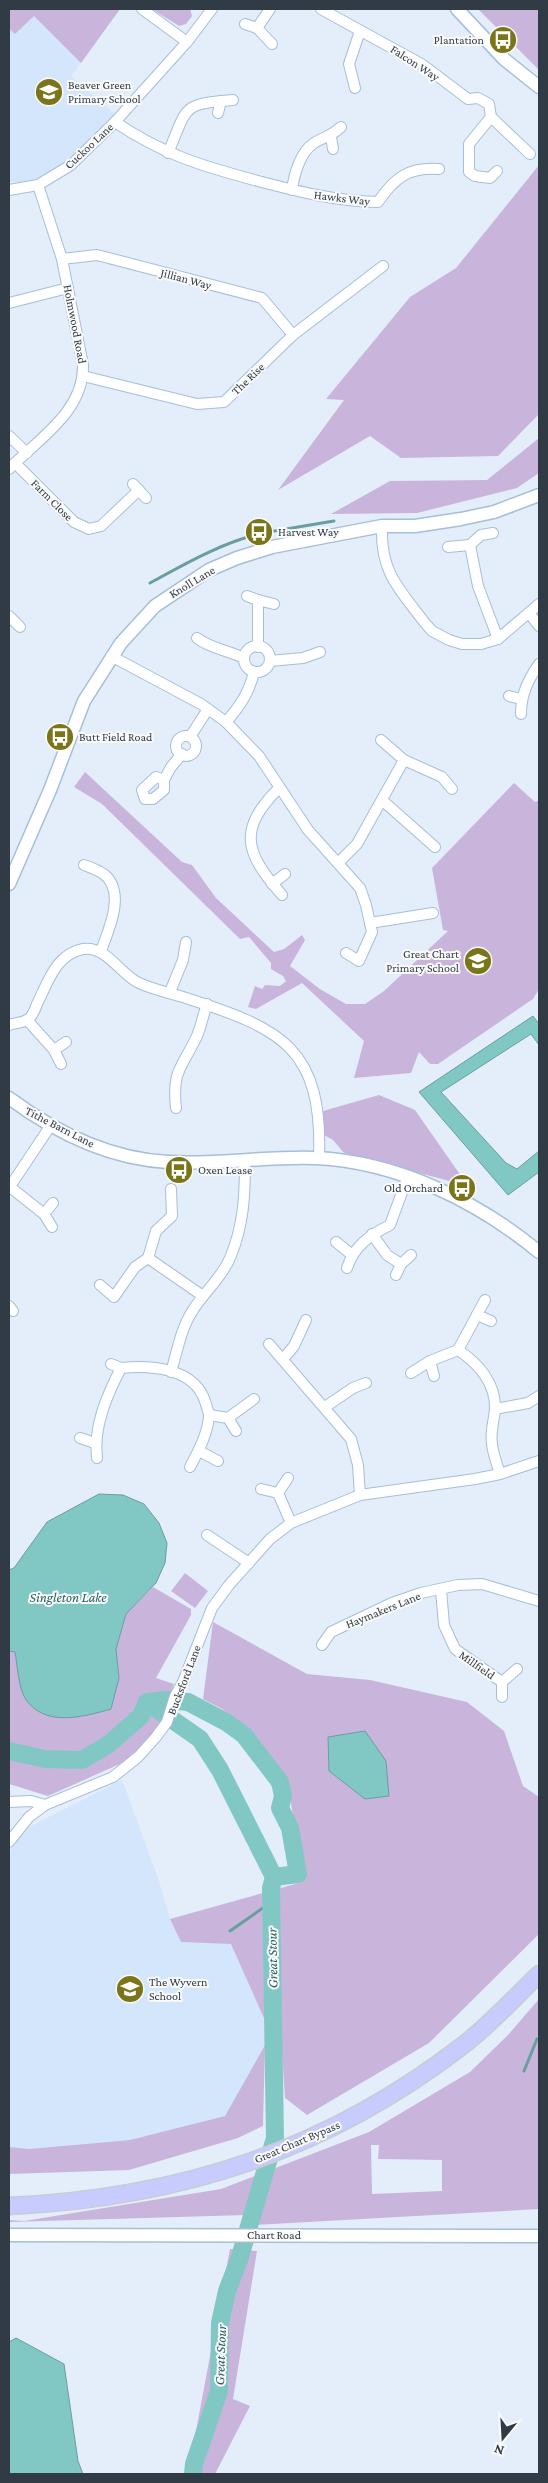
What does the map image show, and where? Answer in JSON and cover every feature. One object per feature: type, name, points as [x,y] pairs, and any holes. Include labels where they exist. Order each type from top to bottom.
[{"type":"main road","name":"Great Chart Bypass","points":[[9,2206],[82,2201],[149,2191],[249,2163],[287,2148],[364,2112],[463,2046],[539,1974]]},
{"type":"street","points":[[142,9],[187,42]]},
{"type":"street","name":"Cuckoo Lane","points":[[9,190],[38,185],[71,165],[115,122],[187,42],[212,9]]},
{"type":"street","points":[[257,28],[270,9]]},
{"type":"street","name":"Falcon Way","points":[[320,9],[423,65],[468,99],[478,98],[489,104],[491,117]]},
{"type":"street","points":[[457,9],[504,59],[539,88]]},
{"type":"street","points":[[246,24],[257,28],[272,44]]},
{"type":"street","points":[[355,88],[349,64],[360,31]]},
{"type":"street","points":[[168,153],[186,112],[197,104],[233,100]]},
{"type":"street","points":[[218,113],[221,101]]},
{"type":"street","points":[[497,171],[490,178],[475,176],[469,172],[469,144],[491,117],[530,154]]},
{"type":"street","name":"Hawks Way","points":[[115,122],[137,137],[168,153],[204,167],[323,198],[378,202],[402,175],[423,168],[439,168]]},
{"type":"street","points":[[292,190],[296,170],[305,153],[313,143],[331,137],[341,127]]},
{"type":"street","points":[[331,137],[333,149]]},
{"type":"street","name":"Holmwood Road","points":[[12,466],[69,411],[84,376],[84,365],[62,259],[38,185]]},
{"type":"street","name":"Jillian Way","points":[[62,259],[97,255],[262,298],[293,335]]},
{"type":"street","name":"The Rise","points":[[84,376],[198,404],[224,402],[293,335],[383,266]]},
{"type":"street","points":[[9,303],[68,288]]},
{"type":"street","points":[[9,436],[27,453]]},
{"type":"street","name":"Farm Close","points":[[12,466],[74,522],[90,529],[101,526],[109,520],[136,487],[146,498]]},
{"type":"street","name":"Knoll Lane","points":[[9,884],[50,790],[84,701],[111,656],[135,626],[155,606],[209,570],[237,558],[272,547],[382,526],[414,526],[460,520],[494,512],[539,495]]},
{"type":"street","points":[[382,526],[381,548],[385,568],[432,631],[462,644],[481,644],[498,639],[539,604]]},
{"type":"street","points":[[448,547],[470,545],[481,535],[493,533]]},
{"type":"street","points":[[470,545],[478,586],[498,639]]},
{"type":"street","points":[[247,596],[274,604]]},
{"type":"street","points":[[258,600],[258,647]]},
{"type":"street","points":[[529,613],[539,626]]},
{"type":"street","points":[[9,618],[20,627]]},
{"type":"street","points":[[197,638],[207,646],[244,658]]},
{"type":"street","points":[[258,647],[266,650],[270,661],[266,668],[254,672],[246,665],[244,658],[247,651],[258,647]]},
{"type":"street","points":[[270,661],[303,658],[320,652]]},
{"type":"street","points":[[111,656],[208,708],[226,722],[259,756],[308,830],[339,862],[360,888],[370,923],[371,935],[359,961],[346,953]]},
{"type":"street","points":[[521,714],[521,698],[532,674],[539,664]]},
{"type":"street","points":[[226,722],[243,702],[250,689],[254,672]]},
{"type":"street","points":[[509,696],[521,698]]},
{"type":"street","points":[[164,780],[171,767],[182,754],[190,754],[195,750],[195,741],[190,737],[208,708]]},
{"type":"street","points":[[381,740],[404,760],[442,777],[452,789]]},
{"type":"street","points":[[339,862],[358,844],[404,760]]},
{"type":"street","points":[[279,788],[256,815],[252,828],[254,857],[261,871],[282,895]]},
{"type":"street","points":[[383,801],[435,847]]},
{"type":"street","points":[[84,865],[98,871],[110,880],[114,897],[110,925],[101,951]]},
{"type":"street","points":[[272,884],[285,874]]},
{"type":"street","points":[[370,923],[434,913]]},
{"type":"street","points":[[170,992],[182,960],[186,942]]},
{"type":"street","points":[[9,1025],[27,1020],[33,1014],[54,970],[64,958],[72,952],[86,948],[101,951],[120,970],[139,983],[207,1004],[266,1028],[282,1040],[299,1059],[308,1074],[318,1103],[319,1158]]},
{"type":"street","points":[[176,1108],[174,1086],[178,1067],[196,1037],[207,1004]]},
{"type":"street","points":[[27,1020],[54,1050],[61,1064]]},
{"type":"street","points":[[54,1050],[66,1042]]},
{"type":"street","name":"Tithe Barn Lane","points":[[9,1098],[50,1125],[102,1148],[141,1158],[167,1162],[319,1158],[365,1165],[408,1176],[448,1193],[518,1234],[539,1252]]},
{"type":"street","points":[[50,1125],[9,1188],[44,1214],[52,1227]]},
{"type":"street","points":[[171,1372],[187,1320],[202,1296],[220,1279],[239,1235],[245,1198],[245,1160]]},
{"type":"street","points":[[347,1268],[351,1254],[372,1234],[390,1225],[408,1176]]},
{"type":"street","points":[[100,1285],[114,1297],[135,1267],[148,1258],[156,1232],[172,1216],[171,1189]]},
{"type":"street","points":[[44,1214],[53,1203]]},
{"type":"street","points":[[372,1234],[387,1255],[401,1264]]},
{"type":"street","points":[[336,1242],[351,1254]]},
{"type":"street","points":[[396,1276],[401,1264],[411,1255]]},
{"type":"street","points":[[148,1258],[202,1296]]},
{"type":"street","points":[[411,1373],[430,1361],[458,1350],[485,1300]]},
{"type":"street","points":[[477,1315],[491,1321]]},
{"type":"street","points":[[283,1360],[294,1346],[306,1320]]},
{"type":"street","points":[[269,1344],[352,1439],[358,1465],[360,1495]]},
{"type":"street","points":[[458,1350],[473,1360],[483,1371],[492,1391],[495,1409],[491,1443],[500,1474]]},
{"type":"street","points":[[430,1361],[434,1376]]},
{"type":"street","points":[[111,1364],[121,1368],[141,1366],[171,1372],[193,1381],[203,1394],[209,1416],[199,1451],[190,1467]]},
{"type":"street","points":[[98,1458],[95,1442],[108,1392],[121,1368]]},
{"type":"street","points":[[325,1407],[353,1388],[366,1383]]},
{"type":"street","points":[[495,1409],[528,1403],[539,1396]]},
{"type":"street","points":[[209,1416],[228,1418],[254,1399]]},
{"type":"street","points":[[228,1418],[236,1430]]},
{"type":"street","points":[[80,1438],[95,1442]]},
{"type":"street","points":[[199,1451],[218,1461]]},
{"type":"street","name":"Bucksford Lane","points":[[9,1842],[29,1817],[45,1805],[113,1777],[138,1757],[171,1709],[183,1682],[206,1618],[229,1585],[270,1539],[291,1523],[360,1495],[500,1474],[539,1461]]},
{"type":"street","points":[[278,1493],[288,1478]]},
{"type":"street","points":[[261,1489],[278,1493]]},
{"type":"street","points":[[278,1493],[291,1523]]},
{"type":"street","points":[[207,1535],[249,1563]]},
{"type":"street","name":"Haymakers Lane","points":[[322,1645],[331,1632],[392,1603],[421,1593],[458,1585],[482,1584],[539,1601]]},
{"type":"street","name":"Millfield","points":[[441,1590],[444,1625],[455,1649],[502,1682]]},
{"type":"street","name":"Millfield","points":[[502,1696],[502,1682],[517,1669]]},
{"type":"street","points":[[9,1802],[31,1801],[45,1805]]},
{"type":"street","name":"Chart Road","points":[[9,2235],[539,2236]]},
{"type":"shaded area","name":"Beaver Green Primary School","points":[[9,9],[120,9],[71,76],[115,114],[93,139],[63,165],[29,182],[9,182]]},
{"type":"shaded area","points":[[9,9],[120,9],[81,63],[34,16],[15,34],[9,28]]},
{"type":"shaded area","points":[[152,9],[190,9],[192,16],[186,24],[179,26]]},
{"type":"shaded area","points":[[478,9],[539,9],[539,70]]},
{"type":"shaded area","points":[[539,165],[539,414],[498,456],[401,458],[370,436],[278,490],[344,400],[326,399],[410,297],[456,268]]},
{"type":"shaded area","points":[[539,438],[539,473],[517,488],[417,513],[331,514],[390,481],[487,480]]},
{"type":"shaded area","points":[[85,772],[182,862],[192,865],[216,898],[274,952],[284,949],[302,935],[305,940],[290,966],[320,989],[346,1004],[365,1004],[384,991],[448,931],[443,930],[432,868],[514,783],[535,802],[539,800],[539,989],[533,999],[438,1064],[430,1064],[419,1052],[411,1073],[354,1078],[364,1041],[302,983],[256,1009],[248,1007],[255,986],[262,989],[265,985],[280,986],[286,981],[283,976],[271,969],[271,963],[249,937],[240,939],[102,804],[74,787]]},
{"type":"shaded area","points":[[379,1095],[415,1110],[468,1186],[344,1153],[333,1140],[324,1135],[323,1111]]},
{"type":"shaded area","points":[[185,1573],[208,1591],[195,1608],[171,1591]]},
{"type":"shaded area","points":[[153,1587],[191,1609],[191,1615],[156,1678],[174,1684],[157,1732],[122,1763],[48,1796],[9,1784],[9,1651],[119,1678],[116,1649],[126,1614]]},
{"type":"shaded area","points":[[213,1622],[307,1674],[370,1680],[467,1702],[504,1731],[523,1786],[539,1797],[539,1934],[429,2043],[307,2115],[285,2098],[281,2036],[271,2034],[231,1944],[181,1942],[170,1919],[302,1882],[290,1796],[285,1777],[274,1766],[249,1728],[222,1709],[203,1699]]},
{"type":"shaded area","name":"The Wyvern School","points":[[122,1780],[159,1881],[170,1919],[181,1942],[231,1943],[271,2034],[225,2116],[130,2140],[29,2149],[9,2147],[9,1852],[27,1828]]},
{"type":"shaded area","points":[[539,1999],[539,2209],[255,2225],[246,2215],[9,2222],[9,2220],[24,2221],[221,2189],[369,2132],[470,2072],[508,2035]],"holes":[[[371,2145],[379,2145],[378,2159],[442,2160],[442,2191],[372,2194]]]},
{"type":"shaded area","points":[[265,2045],[263,2126],[238,2138],[129,2170],[9,2174],[9,2147],[29,2149],[130,2140],[225,2116]]},
{"type":"shaded area","points":[[230,2249],[257,2251],[233,2399],[250,2406],[215,2474],[188,2474]]},
{"type":"water","points":[[533,1016],[539,1024],[539,1045],[531,1034],[441,1092],[506,1163],[517,1169],[539,1151],[539,1172],[508,1195],[419,1092]]},
{"type":"water","name":"Singleton Lake","points":[[99,1494],[123,1495],[144,1504],[159,1523],[167,1543],[165,1563],[156,1583],[126,1614],[116,1649],[119,1678],[111,1709],[76,1717],[53,1717],[43,1714],[25,1698],[15,1652],[9,1651],[9,1570],[14,1568],[47,1522]]},
{"type":"water","points":[[365,1731],[386,1761],[389,1796],[365,1799],[329,1771],[328,1737]]},
{"type":"water","points":[[16,2338],[64,2364],[78,2461],[83,2474],[9,2474],[9,2342]]},
{"type":"waterway","points":[[274,531],[334,521]]},
{"type":"waterway","points":[[150,583],[222,547],[267,532]]},
{"type":"waterway","name":"Great Stour","points":[[9,1751],[45,1759],[82,1760],[109,1744],[141,1716],[147,1702],[166,1700],[188,1702],[226,1722],[244,1735],[280,1782],[283,1796],[280,1808],[290,1828],[298,1874],[274,1877],[271,1888],[275,2138],[239,2260],[227,2291],[220,2323],[219,2391],[194,2464],[193,2474]]},
{"type":"waterway","points":[[147,1702],[200,1739],[220,1770],[274,1877]]},
{"type":"waterway","points":[[230,1931],[270,1903],[271,1888]]},
{"type":"waterway","points":[[524,2071],[537,2039]]},
{"type":"place","name":"Plantation","points":[[503,40]]},
{"type":"place","name":"Beaver Green Primary School","points":[[49,92]]},
{"type":"place","name":"Harvest Way","points":[[259,532]]},
{"type":"place","name":"Butt Field Road","points":[[60,737]]},
{"type":"place","name":"Great Chart Primary School","points":[[478,961]]},
{"type":"place","name":"Oxen Lease","points":[[179,1170]]},
{"type":"place","name":"Old Orchard","points":[[462,1188]]},
{"type":"place","name":"The Wyvern School","points":[[130,1989]]}]
